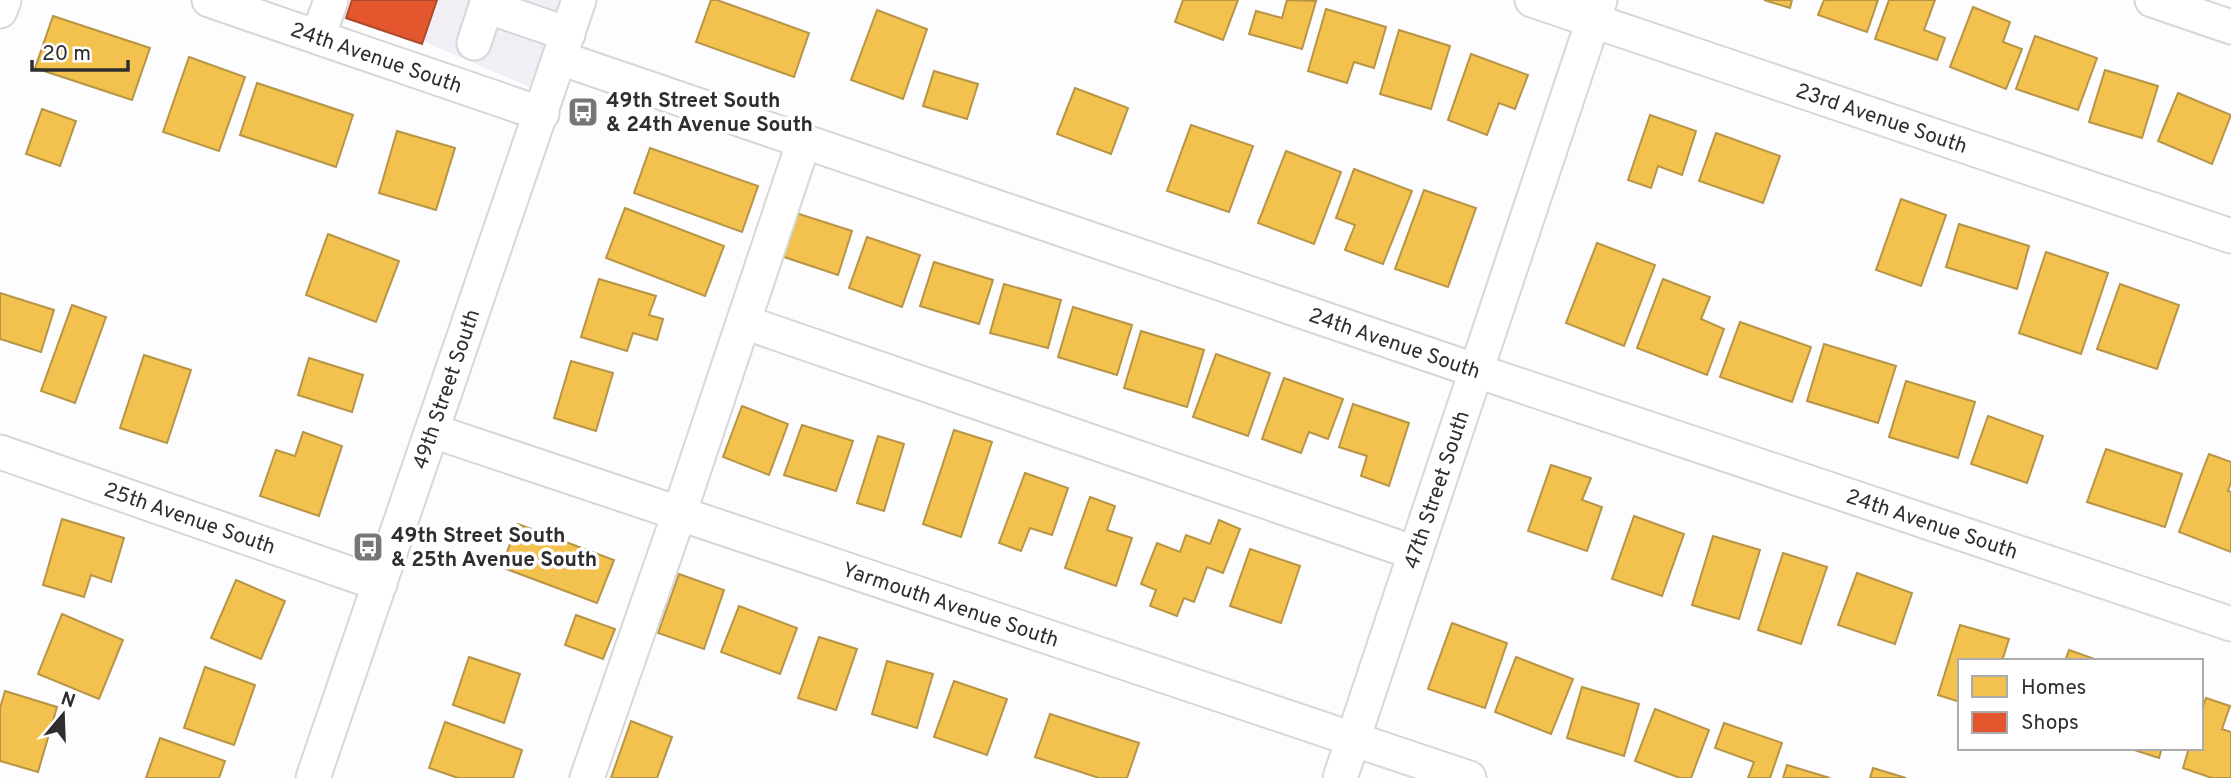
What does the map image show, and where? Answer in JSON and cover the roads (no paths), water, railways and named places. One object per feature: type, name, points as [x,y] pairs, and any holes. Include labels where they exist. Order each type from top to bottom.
[{"type":"street","points":[[0,11],[4,0]]},
{"type":"street","name":"24th Avenue South","points":[[209,0],[542,114]]},
{"type":"street","points":[[318,37],[331,0]]},
{"type":"street","name":"49th Street South","points":[[313,778],[579,0]]},
{"type":"street","name":"23rd Avenue South","points":[[1532,0],[1596,10],[2231,236]]},
{"type":"street","points":[[2152,0],[2231,27]]},
{"type":"street","points":[[474,43],[487,3]]},
{"type":"street","name":"24th Avenue South","points":[[487,3],[564,46],[804,141],[1476,371],[2231,624]]},
{"type":"street","name":"47th Street South","points":[[1340,778],[1596,10]]},
{"type":"street","points":[[587,778],[804,141]]},
{"type":"street","points":[[744,322],[1415,553]]},
{"type":"street","name":"Yarmouth Avenue South","points":[[433,431],[1469,778]]},
{"type":"street","name":"25th Avenue South","points":[[3,461],[380,584]]},
{"type":"place","name":"49th Street South & 24th Avenue South","points":[[583,112]]},
{"type":"place","name":"49th Street South & 25th Avenue South","points":[[368,547]]}]
